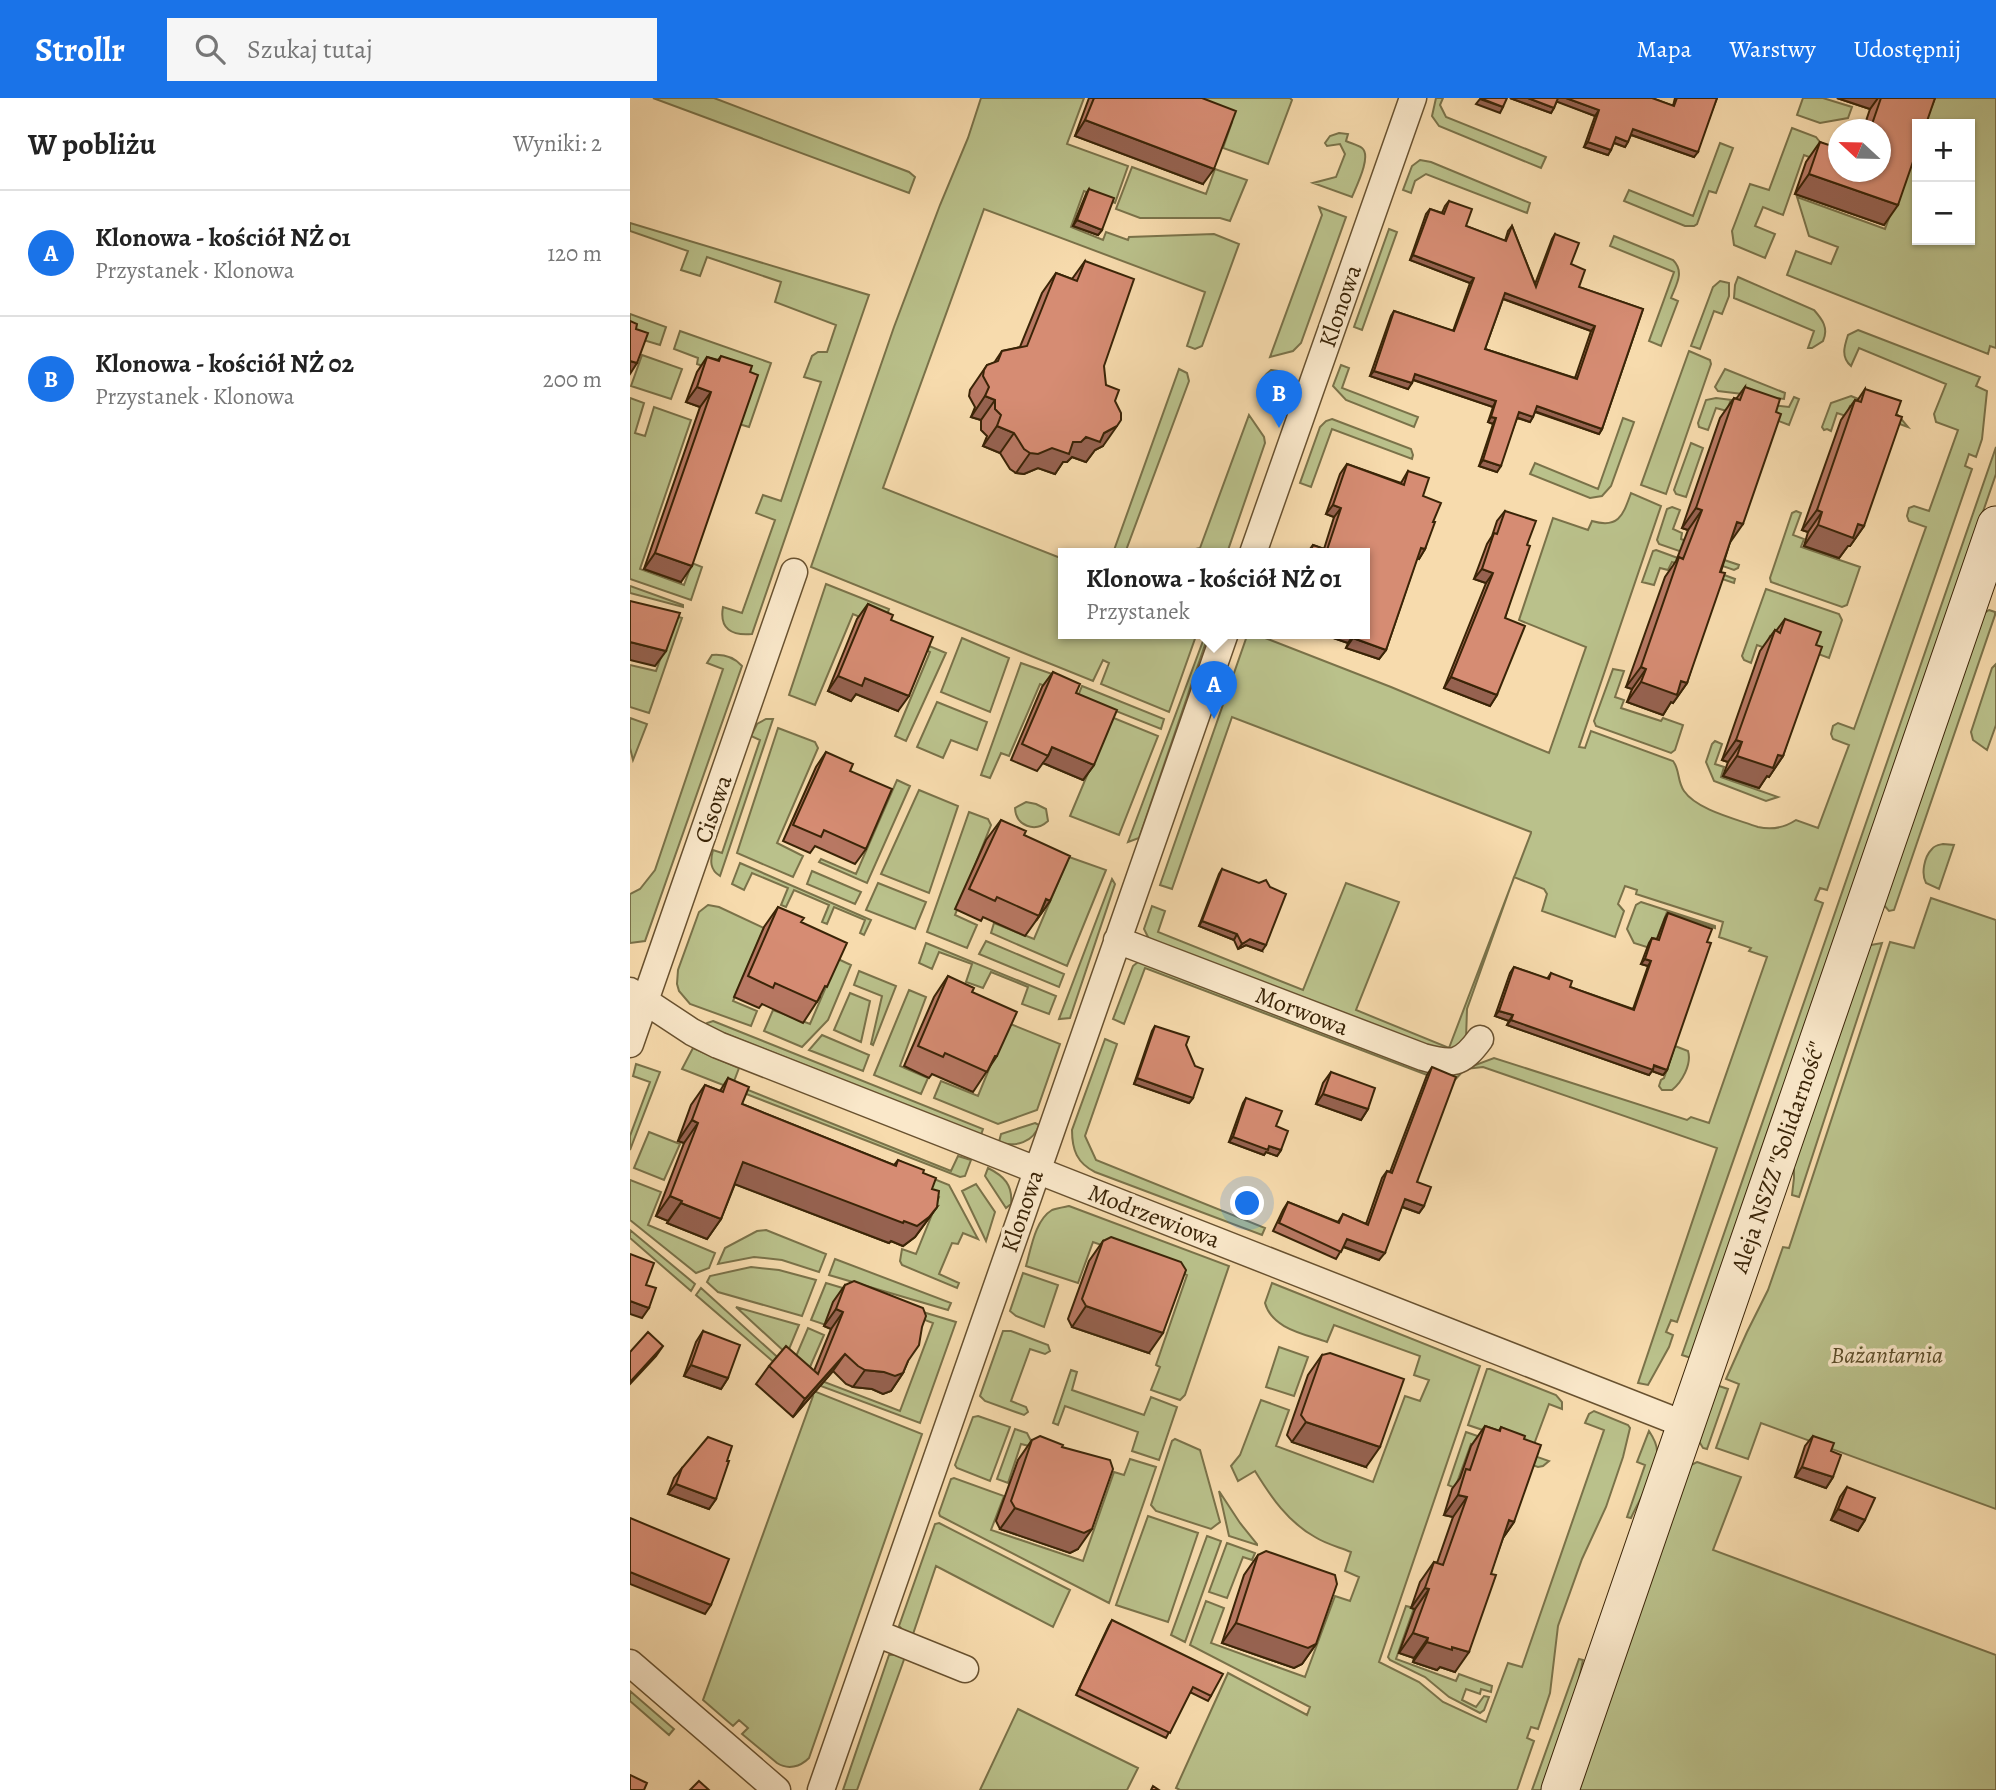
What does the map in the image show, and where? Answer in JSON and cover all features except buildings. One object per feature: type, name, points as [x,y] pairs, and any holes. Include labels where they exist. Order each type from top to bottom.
[{"type":"street","name":"Klonowa","points":[[1255,548],[1413,98]]},
{"type":"street","name":"Aleja NSZZ \"Solidarność\"","points":[[1560,1790],[1996,525]]},
{"type":"street","name":"Cisowa","points":[[630,1044],[637,997],[690,876],[794,572]]},
{"type":"street","name":"Klonowa","points":[[821,1790],[1223,639]]},
{"type":"street","name":"Morwowa","points":[[1117,940],[1423,1057],[1451,1063],[1462,1060],[1480,1039]]},
{"type":"street","name":"Modrzewiowa","points":[[637,997],[718,1045],[1686,1425]]},
{"type":"street","points":[[876,1633],[965,1669]]},
{"type":"street","points":[[630,1663],[777,1790]]},
{"type":"green space","points":[[653,98],[714,98],[909,172],[915,177],[909,193]]},
{"type":"green space","points":[[981,98],[1084,98],[1067,144],[1128,166],[1115,203],[1084,191],[1071,227],[1103,240],[1106,232],[1128,240],[1129,237],[1214,234],[1239,244],[1202,346],[1195,349],[1187,346],[1205,292],[984,209],[883,488],[1058,557],[1058,639],[1195,639],[1169,712],[1101,684],[1109,663],[1103,660],[1093,681],[811,567],[894,327]]},
{"type":"green space","points":[[1166,98],[1292,100],[1268,164],[1223,148],[1232,122]]},
{"type":"green space","points":[[1436,98],[1443,98],[1440,105],[1446,117],[1546,157],[1541,168],[1439,126],[1432,116]]},
{"type":"green space","points":[[1803,98],[1823,98],[1852,107],[1848,118],[1828,119],[1828,122],[1820,123],[1797,115]]},
{"type":"green space","points":[[1932,98],[1996,98],[1996,348],[1990,346],[1988,354],[1787,275],[1796,251],[1831,264],[1838,247],[1809,236],[1797,197],[1885,229],[1912,154],[1912,245],[1975,245],[1975,119],[1925,119]]},
{"type":"green space","points":[[1792,128],[1816,137],[1828,152],[1828,164],[1804,155],[1783,215],[1763,207],[1755,226],[1775,234],[1765,258],[1734,245],[1732,231],[1750,184],[1769,190]]},
{"type":"green space","points":[[1348,134],[1346,141],[1365,152],[1362,172],[1352,197],[1313,183],[1336,177],[1345,154],[1340,144],[1327,146],[1325,143],[1330,136]]},
{"type":"green space","points":[[1720,143],[1733,148],[1716,193],[1709,191],[1694,226],[1685,226],[1624,201],[1629,190],[1693,216]]},
{"type":"green space","points":[[1420,160],[1431,162],[1530,203],[1527,213],[1426,174],[1415,181],[1411,193],[1403,190],[1412,166]]},
{"type":"green space","points":[[1132,167],[1206,194],[1215,169],[1247,180],[1230,221],[1220,218],[1140,218],[1116,209]]},
{"type":"green space","points":[[1319,207],[1346,217],[1301,343],[1293,351],[1270,357],[1322,215]]},
{"type":"green space","points":[[630,223],[869,295],[752,634],[738,634],[728,630],[723,621],[723,607],[742,613],[775,520],[756,513],[763,495],[781,501],[821,382],[804,377],[812,356],[818,352],[827,352],[836,325],[775,302],[781,282],[707,257],[700,276],[681,270],[688,251],[630,231]]},
{"type":"green space","points":[[1389,229],[1397,232],[1362,330],[1354,327]]},
{"type":"green space","points":[[1614,236],[1673,260],[1677,265],[1679,274],[1671,298],[1678,301],[1661,346],[1649,341],[1674,272],[1610,246]]},
{"type":"green space","points":[[1738,277],[1814,310],[1825,328],[1823,341],[1808,348],[1814,331],[1734,298]]},
{"type":"green space","points":[[1720,281],[1729,283],[1729,296],[1722,314],[1714,311],[1700,349],[1691,346],[1713,287]]},
{"type":"green space","points":[[630,314],[666,327],[660,345],[630,336]]},
{"type":"green space","points":[[1858,330],[1980,377],[1976,386],[1987,391],[1982,439],[1976,457],[1969,454],[1965,466],[1972,469],[1827,890],[1820,888],[1815,900],[1823,903],[1677,1322],[1671,1320],[1666,1332],[1673,1335],[1669,1347],[1648,1385],[1638,1383],[1717,1148],[1483,1067],[1465,1069],[1451,1084],[1145,968],[1124,1024],[1113,1019],[1133,966],[1138,962],[1146,962],[1449,1075],[1494,1058],[1687,1120],[1691,1117],[1709,1123],[1767,957],[1749,951],[1751,948],[1719,937],[1723,922],[1636,894],[1637,890],[1625,886],[1618,904],[1624,911],[1615,937],[1542,911],[1547,894],[1544,889],[1514,877],[1531,832],[1232,717],[1172,889],[1160,885],[1246,639],[1268,639],[1549,753],[1586,647],[1519,620],[1553,518],[1588,530],[1592,521],[1608,523],[1619,518],[1631,493],[1661,506],[1579,747],[1585,748],[1591,731],[1673,761],[1680,783],[1690,798],[1718,813],[1763,828],[1782,827],[1796,820],[1818,828],[1849,745],[1833,739],[1833,726],[1838,723],[1854,729],[1926,527],[1909,521],[1909,508],[1914,506],[1929,511],[1958,430],[1936,422],[1934,414],[1946,384],[1859,348],[1851,366],[1845,355],[1848,335]]},
{"type":"green space","points":[[680,331],[771,363],[749,427],[739,424],[752,383],[697,364],[698,358],[674,349]]},
{"type":"green space","points":[[1689,351],[1710,360],[1711,364],[1666,494],[1641,485]]},
{"type":"green space","points":[[642,355],[682,369],[671,399],[631,386]]},
{"type":"green space","points":[[1341,365],[1349,368],[1342,388],[1418,417],[1414,427],[1346,400],[1333,386]]},
{"type":"green space","points":[[1179,369],[1187,373],[1189,381],[1127,548],[1115,548]]},
{"type":"green space","points":[[1725,369],[1785,393],[1784,399],[1718,391],[1715,387]]},
{"type":"green space","points":[[1271,370],[1278,371],[1283,388],[1276,402],[1265,407],[1258,398],[1258,388]]},
{"type":"green space","points":[[1851,396],[1898,415],[1908,427],[1850,406],[1846,416],[1837,413],[1831,431],[1824,430],[1822,427],[1831,403]]},
{"type":"green space","points":[[1794,397],[1799,399],[1789,425],[1730,402],[1727,411],[1716,408],[1708,430],[1699,427],[1706,400],[1716,398],[1789,407]]},
{"type":"green space","points":[[630,398],[644,403],[635,433],[645,436],[654,407],[691,420],[640,569],[684,585],[692,563],[702,567],[691,600],[630,579]]},
{"type":"green space","points":[[1249,415],[1264,437],[1265,443],[1229,548],[1200,548]]},
{"type":"green space","points":[[1623,418],[1634,422],[1611,486],[1602,496],[1590,498],[1530,474],[1535,463],[1598,489]]},
{"type":"green space","points":[[1332,419],[1411,449],[1412,459],[1332,429],[1311,487],[1300,483],[1320,427]]},
{"type":"green space","points":[[1691,443],[1703,448],[1686,497],[1676,494],[1674,490]]},
{"type":"green space","points":[[1996,447],[1996,474],[1691,1358],[1682,1355]]},
{"type":"green space","points":[[1672,507],[1680,510],[1673,529],[1682,533],[1681,539],[1687,541],[1686,547],[1739,565],[1738,568],[1734,570],[1659,544],[1657,540],[1667,509]]},
{"type":"green space","points":[[1792,513],[1801,513],[1793,535],[1804,539],[1801,547],[1860,567],[1847,605],[1842,607],[1771,582],[1770,578]]},
{"type":"green space","points":[[1653,551],[1735,579],[1734,583],[1672,562],[1668,570],[1660,568],[1654,585],[1642,582]]},
{"type":"green space","points":[[826,584],[889,609],[885,621],[874,623],[853,614],[815,705],[789,695]]},
{"type":"green space","points":[[630,586],[683,605],[683,607],[630,593]]},
{"type":"green space","points":[[1766,589],[1839,614],[1842,620],[1829,658],[1770,636],[1765,648],[1757,645],[1751,663],[1744,660],[1742,656]]},
{"type":"green space","points":[[635,605],[682,618],[649,713],[630,707],[630,665],[656,671],[672,626]]},
{"type":"green space","points":[[1989,610],[1995,612],[1995,615],[1894,910],[1889,911],[1883,904],[1983,614]]},
{"type":"green space","points":[[891,630],[946,653],[906,741],[895,736],[930,652],[889,634]]},
{"type":"green space","points":[[962,638],[1009,658],[990,712],[941,692]]},
{"type":"green space","points":[[1204,639],[1207,639],[1139,838],[1128,842]]},
{"type":"green space","points":[[712,655],[728,657],[742,666],[645,941],[630,943],[630,894],[640,889],[655,870],[723,669],[707,663]]},
{"type":"green space","points":[[1021,663],[1072,681],[1066,694],[1040,684],[1009,756],[1001,753],[990,778],[981,775]]},
{"type":"green space","points":[[1996,664],[1996,725],[1987,750],[1973,740],[1971,732],[1992,668]]},
{"type":"green space","points":[[1613,669],[1624,671],[1615,697],[1624,700],[1621,708],[1683,725],[1675,750],[1671,753],[1596,726],[1594,721]]},
{"type":"green space","points":[[1082,686],[1164,719],[1161,729],[1078,696]]},
{"type":"green space","points":[[1072,701],[1158,736],[1119,835],[1070,816],[1109,723]]},
{"type":"green space","points":[[937,702],[987,722],[977,750],[951,740],[943,758],[917,747]]},
{"type":"green space","points":[[630,718],[647,724],[633,760],[630,748]]},
{"type":"green space","points":[[773,719],[720,876],[712,865],[713,850],[722,853],[760,740],[751,736],[757,724]]},
{"type":"green space","points":[[778,728],[815,742],[818,748],[777,843],[803,856],[793,877],[737,853]]},
{"type":"green space","points":[[1715,741],[1722,744],[1715,764],[1724,767],[1721,777],[1778,797],[1766,801],[1714,781],[1706,762]]},
{"type":"green space","points":[[897,780],[910,786],[867,883],[819,862],[821,859],[856,874]]},
{"type":"green space","points":[[919,790],[958,806],[929,893],[881,874]]},
{"type":"green space","points":[[1026,802],[1046,809],[1048,821],[1038,827],[1022,823],[1015,808]]},
{"type":"green space","points":[[969,812],[988,819],[991,825],[955,915],[977,925],[967,948],[927,932]]},
{"type":"green space","points":[[1954,845],[1939,889],[1926,883],[1924,870],[1929,852],[1935,846]]},
{"type":"green space","points":[[1069,857],[1106,870],[1067,966],[991,933],[994,923],[1034,939]]},
{"type":"green space","points":[[740,863],[871,920],[864,935],[860,933],[865,920],[834,907],[827,924],[822,922],[829,905],[794,890],[786,907],[781,905],[788,888],[752,873],[744,890],[732,884]]},
{"type":"green space","points":[[812,871],[861,892],[855,904],[807,884]]},
{"type":"green space","points":[[1112,879],[1115,884],[1070,1018],[1059,1019]]},
{"type":"green space","points":[[878,883],[926,902],[915,929],[866,910]]},
{"type":"green space","points":[[1346,883],[1399,902],[1356,1010],[1449,1048],[1511,886],[1467,1009],[1466,1039],[1447,1053],[1154,942],[1144,929],[1152,906],[1165,911],[1158,932],[1303,990]]},
{"type":"green space","name":"Bażantarnia","points":[[1931,898],[1996,920],[1996,1509],[1761,1423],[1748,1459],[1716,1448],[1739,1384],[1726,1379],[1768,1290],[1783,1247],[1789,1248],[1890,942],[1914,948]]},
{"type":"green space","points":[[1641,902],[1715,928],[1667,912],[1653,949],[1634,943],[1627,929],[1636,905]]},
{"type":"green space","points":[[708,905],[719,907],[764,928],[733,1001],[757,1011],[751,1026],[690,1004],[679,991],[678,970],[699,912]]},
{"type":"green space","points":[[986,941],[1064,974],[1059,987],[979,954]]},
{"type":"green space","points":[[926,943],[1056,996],[1049,1014],[1022,1004],[1028,987],[991,972],[983,988],[966,982],[972,964],[939,952],[932,969],[919,963]]},
{"type":"green space","points":[[1882,943],[1799,1197],[1792,1195],[1794,1165],[1865,950],[1871,945]]},
{"type":"green space","points":[[838,959],[851,965],[828,1020],[802,1047],[764,1031],[773,1010],[810,1024]]},
{"type":"green space","points":[[859,971],[896,986],[873,1045],[871,1044],[882,996],[854,985]]},
{"type":"green space","points":[[909,990],[926,997],[900,1066],[928,1078],[921,1094],[874,1075]]},
{"type":"green space","points":[[850,993],[870,1001],[861,1042],[834,1030]]},
{"type":"green space","points":[[713,1021],[983,1129],[981,1135],[706,1026]]},
{"type":"green space","points":[[1008,1023],[1060,1044],[1037,1110],[998,1124],[934,1098],[941,1081],[978,1096]]},
{"type":"green space","points":[[822,1035],[869,1055],[863,1071],[809,1050]]},
{"type":"green space","points":[[1105,1039],[1117,1044],[1085,1136],[1096,1160],[1265,1228],[1262,1235],[1095,1172],[1080,1160],[1073,1144],[1072,1130]]},
{"type":"green space","points":[[1675,1046],[1688,1051],[1687,1067],[1683,1078],[1672,1090],[1662,1090],[1659,1086]]},
{"type":"green space","points":[[693,1048],[739,1068],[733,1084],[951,1171],[958,1156],[971,1160],[965,1176],[960,1177],[682,1069]]},
{"type":"green space","points":[[636,1064],[660,1072],[630,1150],[630,1136],[650,1082],[633,1076]]},
{"type":"green space","points":[[1035,1123],[1039,1125],[1037,1131],[1023,1142],[999,1142],[1001,1134]]},
{"type":"green space","points":[[649,1132],[680,1144],[664,1180],[634,1168]]},
{"type":"green space","points":[[907,1168],[949,1185],[978,1239],[963,1233],[958,1244],[952,1243],[939,1274],[959,1283],[957,1288],[902,1265],[900,1261],[902,1249],[916,1254],[939,1197],[902,1181]]},
{"type":"green space","points":[[988,1168],[999,1174],[1009,1186],[1011,1204],[1006,1208],[985,1176]]},
{"type":"green space","points":[[630,1180],[661,1192],[648,1225],[715,1253],[709,1268],[696,1273],[630,1220]]},
{"type":"green space","points":[[976,1184],[995,1212],[986,1241],[962,1191]]},
{"type":"green space","points":[[1069,1206],[1229,1266],[1185,1395],[1180,1400],[1151,1390],[1160,1367],[1156,1365],[1187,1275],[1093,1242],[1078,1283],[1026,1266],[1034,1235],[1041,1221],[1052,1210]]},
{"type":"green space","points":[[630,1230],[695,1284],[691,1291],[630,1238]]},
{"type":"green space","points":[[766,1230],[826,1254],[819,1272],[782,1260],[754,1257],[718,1264],[725,1248],[757,1231]]},
{"type":"green space","points":[[835,1259],[951,1303],[948,1310],[829,1275]]},
{"type":"green space","points":[[751,1267],[779,1270],[816,1280],[802,1316],[718,1292],[707,1282],[710,1276]]},
{"type":"green space","points":[[1023,1273],[1058,1285],[1044,1327],[1010,1311]]},
{"type":"green space","points":[[826,1283],[956,1322],[920,1423],[818,1385],[794,1361],[808,1328],[824,1335],[810,1367],[819,1380],[900,1411],[933,1323],[847,1290],[832,1327],[811,1320]]},
{"type":"green space","points":[[1272,1283],[1480,1366],[1379,1662],[1419,1682],[1443,1702],[1486,1722],[1508,1663],[1522,1667],[1604,1430],[1585,1423],[1589,1414],[1594,1411],[1630,1428],[1606,1507],[1582,1559],[1558,1626],[1550,1693],[1538,1729],[1531,1727],[1527,1738],[1534,1741],[1517,1790],[1176,1788],[1228,1673],[1307,1715],[1310,1707],[1190,1645],[1206,1601],[1224,1608],[1211,1643],[1305,1677],[1335,1596],[1350,1601],[1359,1577],[1345,1571],[1351,1552],[1319,1539],[1296,1524],[1274,1499],[1255,1471],[1238,1481],[1231,1466],[1240,1455],[1261,1400],[1289,1410],[1276,1446],[1373,1482],[1405,1396],[1420,1401],[1429,1380],[1414,1375],[1420,1356],[1334,1325],[1327,1342],[1282,1325],[1269,1312],[1265,1303]]},
{"type":"green space","points":[[701,1288],[816,1392],[922,1434],[809,1758],[794,1766],[777,1763],[742,1734],[748,1728],[739,1720],[733,1726],[703,1700],[813,1396],[696,1295]]},
{"type":"green space","points":[[736,1307],[799,1325],[787,1354]]},
{"type":"green space","points":[[1003,1331],[1011,1331],[1048,1345],[1050,1351],[1045,1354],[1030,1349],[1011,1401],[1026,1407],[1028,1412],[1024,1415],[985,1401],[980,1396]]},
{"type":"green space","points":[[1279,1347],[1308,1357],[1294,1396],[1266,1387]]},
{"type":"green space","points":[[1487,1369],[1556,1395],[1562,1402],[1562,1409],[1549,1404],[1533,1447],[1468,1425]]},
{"type":"green space","points":[[1071,1370],[1077,1372],[1072,1390],[1144,1415],[1151,1397],[1177,1407],[1159,1460],[1132,1451],[1138,1432],[1065,1406],[1058,1425],[1053,1423]]},
{"type":"green space","points":[[1716,1385],[1728,1389],[1707,1449],[1703,1448],[1697,1438]]},
{"type":"green space","points":[[978,1416],[1010,1427],[990,1481],[955,1465],[973,1417]]},
{"type":"green space","points":[[1015,1429],[1027,1433],[1031,1441],[1029,1446],[1021,1444],[1008,1483],[997,1479]]},
{"type":"green space","points":[[1649,1431],[1656,1446],[1656,1459],[1631,1518],[1627,1517],[1645,1465],[1637,1462]]},
{"type":"green space","points":[[1466,1432],[1549,1461],[1538,1467],[1471,1444],[1455,1488],[1448,1485]]},
{"type":"green space","points":[[1175,1439],[1200,1450],[1220,1522],[1211,1529],[1156,1511],[1151,1505],[1172,1441]]},
{"type":"green space","points":[[1130,1459],[1156,1467],[1109,1603],[940,1516],[939,1513],[951,1479],[954,1478],[1004,1496],[991,1530],[1083,1561],[1114,1472],[1124,1475]]},
{"type":"green space","points":[[1697,1462],[1741,1477],[1713,1550],[1996,1655],[1996,1790],[1576,1790],[1687,1467]]},
{"type":"green space","points":[[1219,1491],[1240,1523],[1257,1545],[1229,1536]]},
{"type":"green space","points":[[1148,1516],[1198,1533],[1168,1622],[1116,1605]]},
{"type":"green space","points":[[939,1523],[1070,1590],[1053,1627],[936,1566],[911,1640],[899,1626],[935,1524]]},
{"type":"green space","points":[[1207,1536],[1221,1541],[1185,1642],[1171,1635]]},
{"type":"green space","points":[[1227,1543],[1255,1553],[1252,1560],[1243,1557],[1227,1598],[1209,1592]]},
{"type":"green space","points":[[1406,1606],[1414,1608],[1396,1659],[1456,1681],[1459,1674],[1492,1686],[1491,1692],[1481,1689],[1480,1694],[1466,1689],[1462,1700],[1476,1707],[1484,1696],[1489,1697],[1480,1713],[1449,1697],[1425,1677],[1390,1660],[1388,1657]]},
{"type":"green space","points":[[906,1654],[857,1790],[843,1790],[889,1655]]},
{"type":"green space","points":[[1579,1659],[1583,1660],[1576,1693],[1543,1790],[1532,1790]]},
{"type":"green space","points":[[630,1691],[674,1729],[669,1735],[630,1701]]},
{"type":"green space","points":[[1018,1709],[1138,1768],[1127,1790],[980,1790]]},
{"type":"place","name":"Klonowa - kościół NŻ 02","points":[[1279,428]]},
{"type":"place","name":"Klonowa - kościół NŻ 01","points":[[1214,719]]}]
